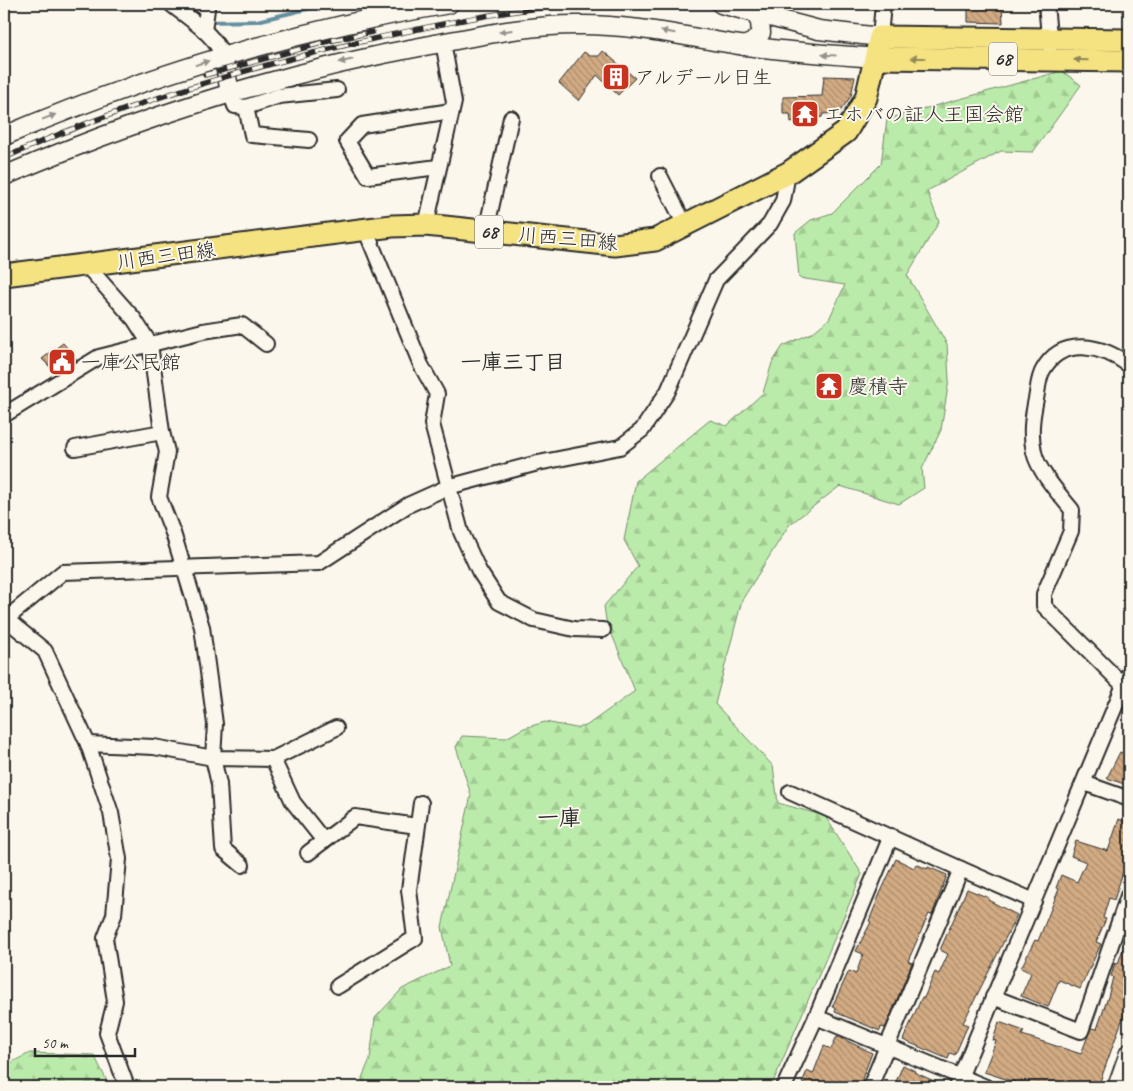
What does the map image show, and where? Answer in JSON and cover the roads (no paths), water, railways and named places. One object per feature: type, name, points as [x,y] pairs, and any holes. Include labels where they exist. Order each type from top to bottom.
[{"type":"main road","name":"68","points":[[880,37],[1050,50],[1129,61]]},
{"type":"main road","name":"川西三田線","points":[[4,275],[426,224],[615,245],[655,240],[788,173],[846,132],[866,98],[877,58],[880,37]]},
{"type":"main road","name":"68","points":[[877,58],[1050,50],[1129,40]]},
{"type":"street","points":[[171,4],[204,31],[216,44],[223,57],[230,92],[235,106],[246,107],[279,96],[337,90]]},
{"type":"street","points":[[199,4],[207,9],[204,31]]},
{"type":"street","points":[[4,136],[86,103],[223,57],[310,33],[449,4]]},
{"type":"street","points":[[721,4],[756,15],[819,30],[880,37],[883,4]]},
{"type":"street","points":[[1046,4],[1050,50]]},
{"type":"street","points":[[744,46],[758,39],[761,33],[760,22],[756,15]]},
{"type":"street","points":[[4,176],[147,119],[230,92],[363,57],[522,28],[577,25],[661,31],[744,46],[877,58]]},
{"type":"street","points":[[426,224],[454,102],[443,42]]},
{"type":"street","points":[[246,107],[252,135],[309,140]]},
{"type":"street","points":[[438,166],[368,176],[347,142],[362,125],[451,110]]},
{"type":"street","points":[[486,231],[511,118]]},
{"type":"street","points":[[126,1087],[107,1033],[115,1001],[104,938],[114,915],[119,860],[111,813],[88,744],[45,651],[5,619],[63,572],[319,563],[408,505],[448,487],[538,463],[620,447],[642,430],[668,391],[716,280],[770,224],[783,201],[788,173]]},
{"type":"street","points":[[660,176],[685,225]]},
{"type":"street","points":[[366,231],[421,366],[437,394],[432,424],[461,532],[479,571],[499,602],[534,620],[574,629],[602,630]]},
{"type":"street","points":[[88,266],[134,319],[150,344],[162,432],[167,452],[159,497],[202,627],[215,724],[213,758],[219,784],[218,807],[223,849],[242,865]]},
{"type":"street","points":[[4,415],[99,357],[203,331],[242,324],[266,344]]},
{"type":"street","points":[[958,1082],[1126,679],[1044,606],[1044,594],[1071,531],[1072,510],[1049,480],[1035,454],[1031,425],[1042,372],[1050,359],[1069,348],[1089,346],[1115,354],[1129,365]]},
{"type":"street","points":[[75,448],[162,432]]},
{"type":"street","points":[[88,744],[154,747],[213,758],[273,759],[336,728]]},
{"type":"street","points":[[273,759],[293,802],[324,841]]},
{"type":"street","points":[[1084,783],[1129,800]]},
{"type":"street","points":[[790,792],[1034,901]]},
{"type":"street","points":[[338,986],[415,938],[409,890],[421,803]]},
{"type":"street","points":[[308,853],[354,817],[417,826]]},
{"type":"street","points":[[784,1087],[816,1017],[891,836]]},
{"type":"street","points":[[870,1087],[960,869]]},
{"type":"street","points":[[993,997],[1080,1031],[1129,893]]},
{"type":"street","points":[[816,1017],[888,1046],[958,1082],[986,1087]]},
{"type":"street","points":[[1117,1087],[1129,1053]]},
{"type":"waterway","points":[[184,4],[195,15]]},
{"type":"waterway","points":[[207,22],[257,21],[328,4]]},
{"type":"railway","points":[[4,158],[91,122],[181,90],[272,64],[364,41],[445,24],[499,14],[580,4]]},
{"type":"railway","points":[[205,75],[329,41],[372,32]]},
{"type":"place","name":"アルデール日生","points":[[616,77]]},
{"type":"place","name":"エホバの証人王国会館","points":[[805,114]]},
{"type":"place","name":"一庫公民館","points":[[62,362]]},
{"type":"place","name":"慶積寺","points":[[829,386]]},
{"type":"district","name":"一庫三丁目","points":[[513,362]]},
{"type":"district","name":"一庫","points":[[559,818]]}]
